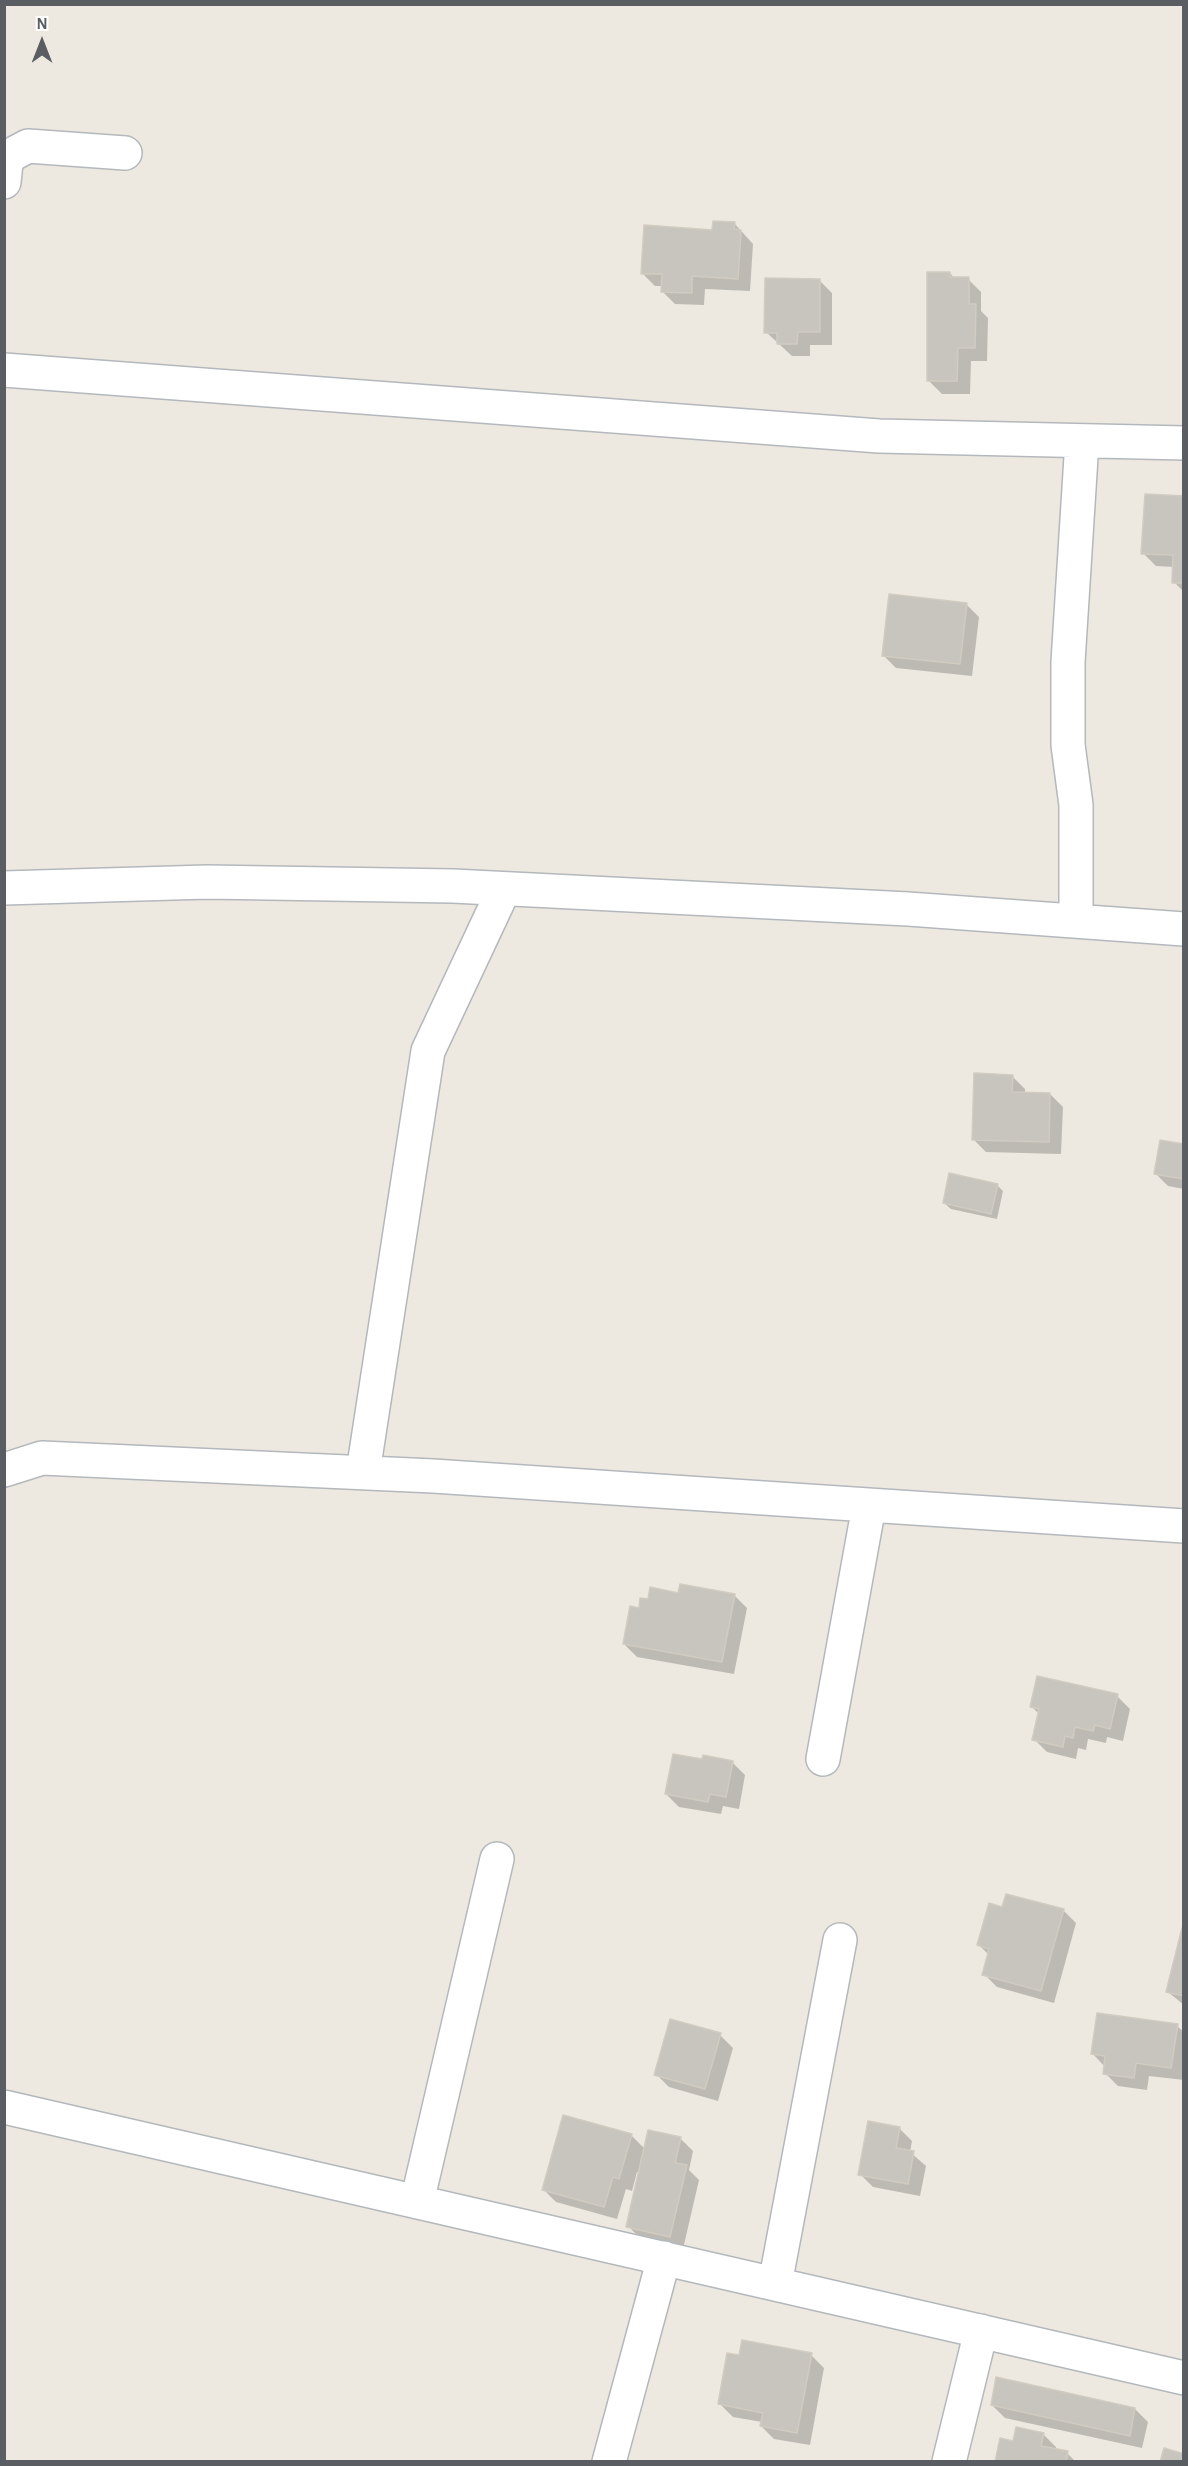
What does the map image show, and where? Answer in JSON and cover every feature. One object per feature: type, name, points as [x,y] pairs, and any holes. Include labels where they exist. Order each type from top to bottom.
[{"type":"street","points":[[4,182],[6,163],[11,155],[28,146],[125,153]]},
{"type":"street","points":[[4,370],[879,436],[1184,442]]},
{"type":"street","points":[[1076,921],[1076,805],[1068,745],[1068,662],[1082,441]]},
{"type":"street","points":[[7,896],[207,882],[504,889],[908,909],[1184,929]]},
{"type":"street","points":[[363,1472],[428,1052],[504,889]]},
{"type":"street","points":[[4,1470],[42,1458],[363,1472],[1184,1526]]},
{"type":"street","points":[[823,1759],[869,1506]]},
{"type":"street","points":[[417,2202],[497,1859]]},
{"type":"street","points":[[775,2284],[840,1940]]},
{"type":"street","points":[[4,2107],[1184,2378]]},
{"type":"street","points":[[609,2462],[664,2258]]},
{"type":"street","points":[[949,2462],[981,2331]]},
{"type":"building","points":[[713,221],[735,222],[734,229],[741,230],[738,279],[692,276],[692,293],[661,292],[662,274],[641,274],[644,225],[712,230]]},
{"type":"building","points":[[927,272],[950,272],[950,277],[969,277],[969,304],[976,304],[975,348],[958,348],[957,381],[927,381]]},
{"type":"building","points":[[765,278],[820,279],[820,332],[798,332],[797,344],[777,344],[777,333],[764,333]]},
{"type":"building","points":[[1145,494],[1184,496],[1184,583],[1172,583],[1173,555],[1141,554]]},
{"type":"building","points":[[889,594],[967,603],[960,664],[882,656]]},
{"type":"building","points":[[974,1073],[1013,1075],[1012,1092],[1050,1093],[1049,1142],[972,1140]]},
{"type":"building","points":[[1160,1140],[1184,1144],[1184,1179],[1154,1174]]},
{"type":"building","points":[[949,1173],[998,1184],[991,1214],[943,1203]]},
{"type":"building","points":[[680,1584],[735,1594],[722,1662],[623,1644],[630,1606],[639,1608],[640,1598],[648,1599],[650,1587],[678,1593]]},
{"type":"building","points":[[1037,1676],[1118,1694],[1110,1729],[1095,1725],[1093,1731],[1075,1727],[1073,1738],[1065,1736],[1063,1747],[1032,1740],[1039,1709],[1030,1707]]},
{"type":"building","points":[[673,1754],[702,1759],[703,1755],[733,1761],[726,1797],[710,1794],[708,1802],[665,1794]]},
{"type":"building","points":[[1006,1894],[1064,1909],[1041,1991],[982,1975],[989,1949],[977,1945],[989,1903],[1002,1907]]},
{"type":"building","points":[[1182,1928],[1184,1928],[1184,1996],[1166,1992]]},
{"type":"building","points":[[1097,2013],[1178,2024],[1171,2068],[1136,2063],[1134,2078],[1103,2074],[1105,2056],[1091,2054]]},
{"type":"building","points":[[670,2019],[721,2033],[705,2089],[654,2075]]},
{"type":"building","points":[[563,2115],[632,2134],[619,2179],[613,2177],[604,2207],[542,2190]]},
{"type":"building","points":[[868,2121],[900,2127],[896,2148],[914,2151],[908,2184],[858,2175]]},
{"type":"building","points":[[648,2130],[681,2137],[675,2163],[687,2165],[670,2237],[626,2227]]},
{"type":"building","points":[[742,2340],[812,2353],[797,2433],[760,2426],[763,2413],[718,2404],[727,2353],[739,2355]]},
{"type":"building","points":[[996,2377],[1135,2408],[1130,2436],[991,2405]]},
{"type":"building","points":[[1016,2427],[1044,2433],[1041,2446],[1068,2451],[1066,2462],[995,2462],[1000,2438],[1013,2441]]},
{"type":"building","points":[[1164,2448],[1184,2454],[1184,2462],[1160,2462]]}]
